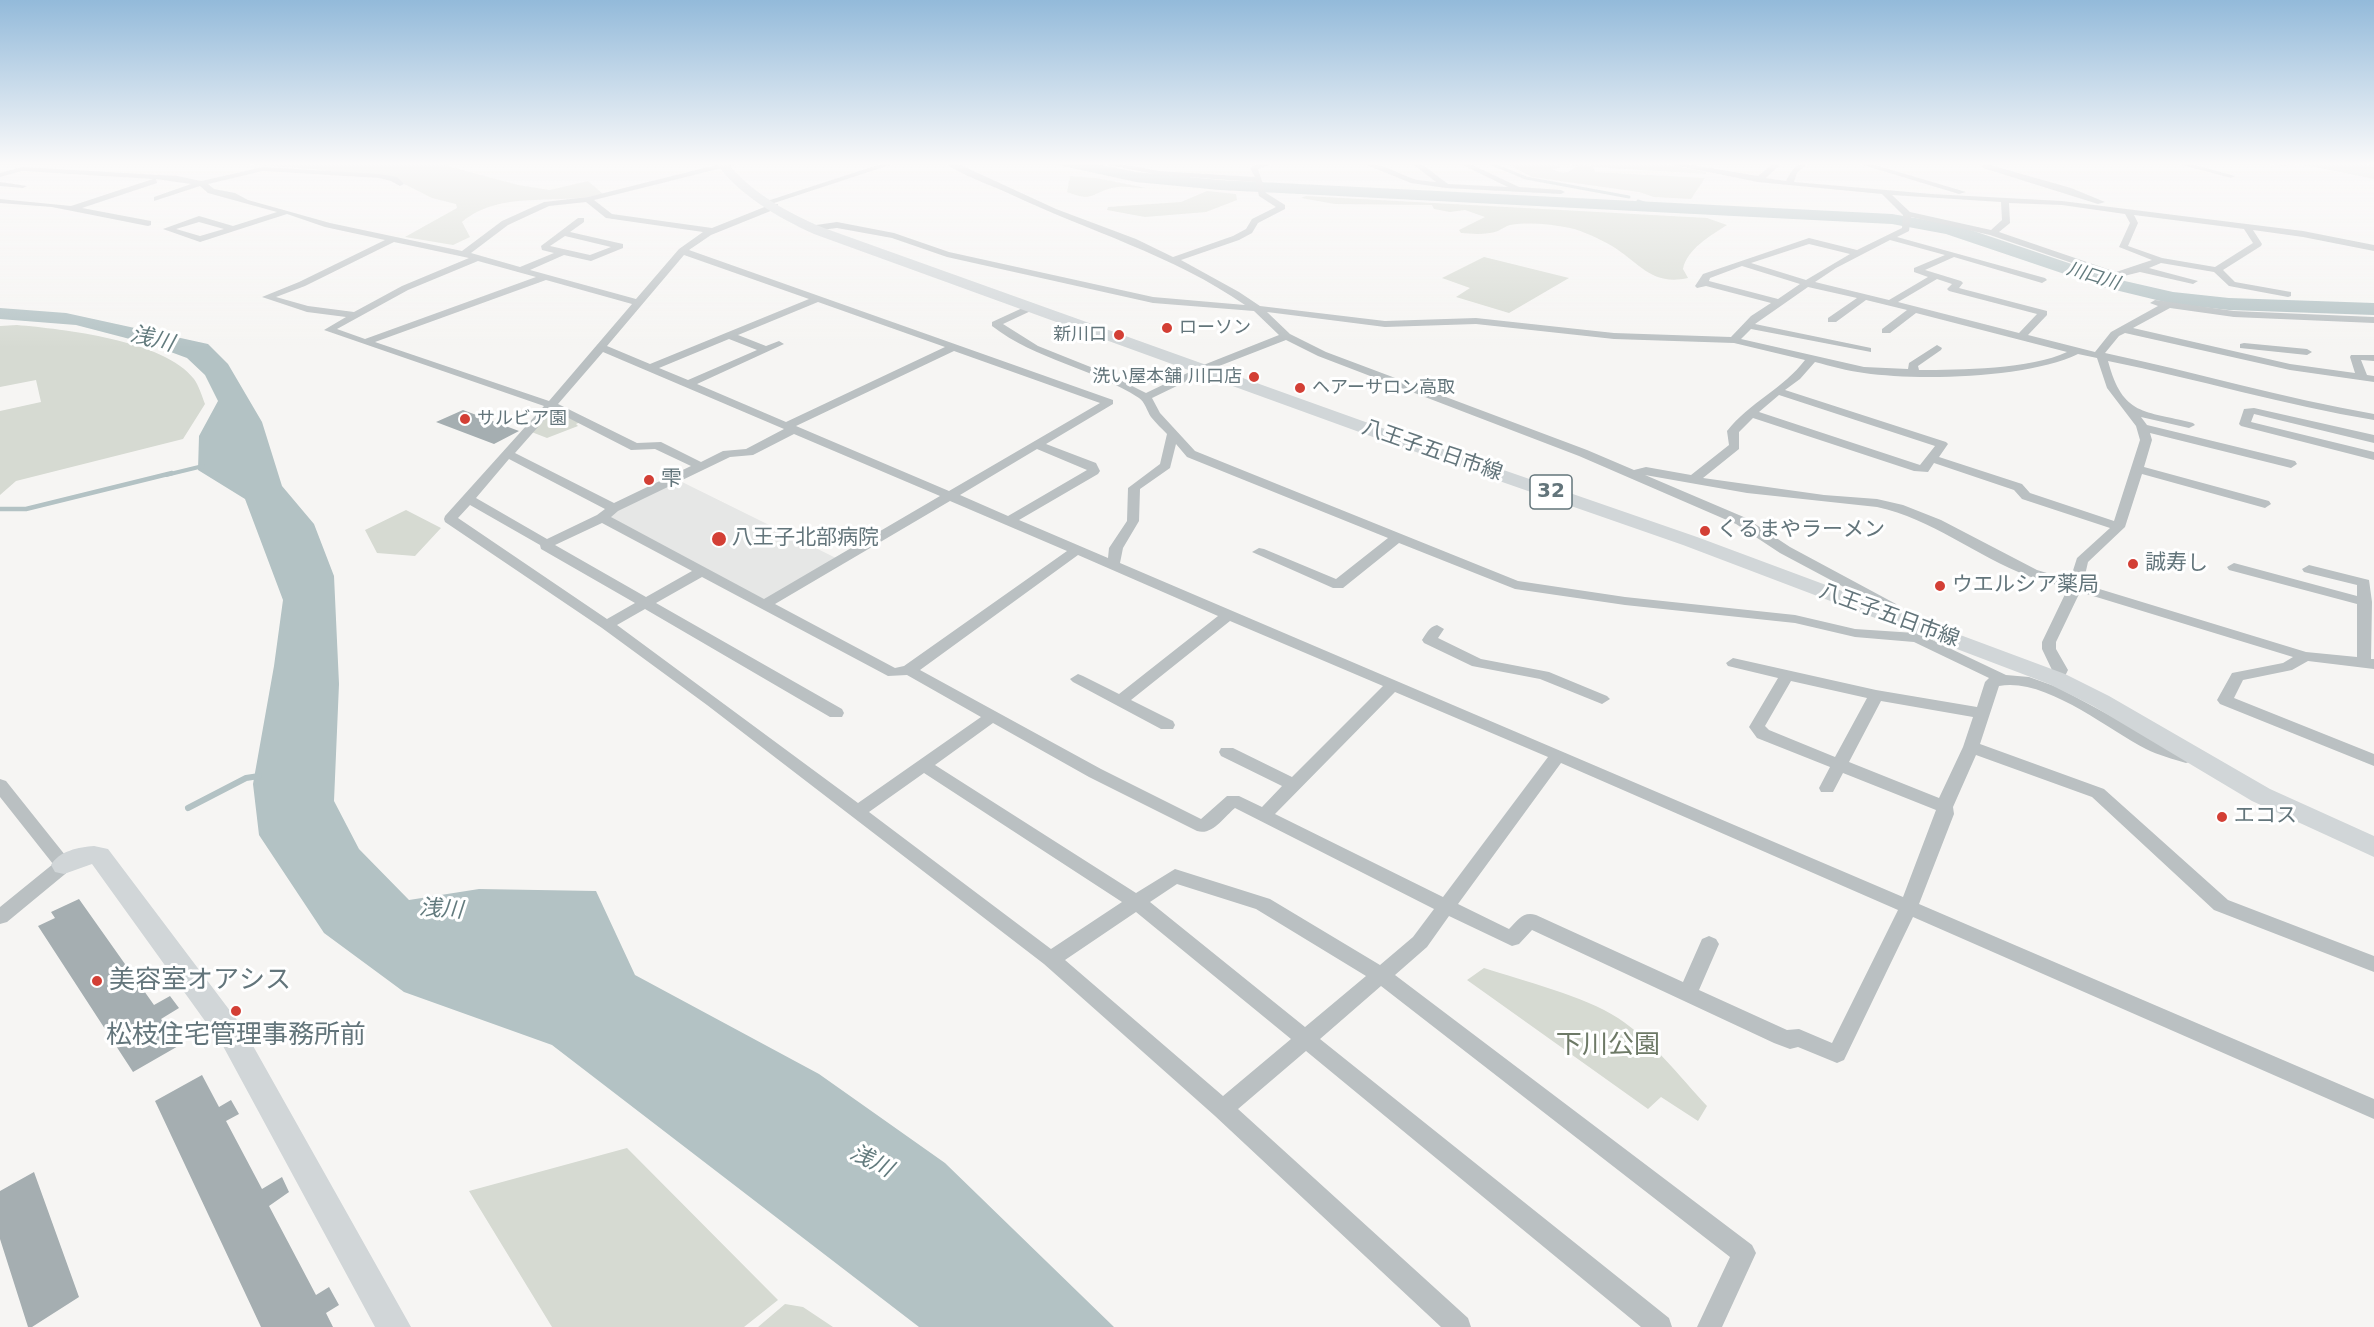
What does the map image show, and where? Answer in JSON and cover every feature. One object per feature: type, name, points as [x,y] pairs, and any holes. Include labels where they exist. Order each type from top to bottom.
[{"type":"main road","name":"八王子五日市線","points":[[805,224],[1204,369],[1690,541],[1896,618],[1924,634],[2057,679],[2101,701],[2285,808],[2374,847]]},
{"type":"street","points":[[183,224],[166,229],[200,239],[250,224]]},
{"type":"street","points":[[216,224],[234,229]]},
{"type":"street","points":[[325,224],[464,254],[638,303]]},
{"type":"street","points":[[464,254],[504,224]]},
{"type":"street","points":[[564,232],[621,245],[591,258],[545,248],[545,246],[564,232],[575,224]]},
{"type":"street","points":[[663,224],[712,231]]},
{"type":"street","points":[[728,224],[712,231],[682,251],[450,519],[607,625],[858,811],[1051,959],[1223,1109],[1458,1327]]},
{"type":"street","points":[[1088,224],[1133,241],[1218,283],[1258,310],[1267,321],[1286,336],[1322,354],[1635,474],[1704,507],[1741,521],[1794,556],[1891,607],[1896,618]]},
{"type":"street","points":[[1173,260],[1236,238],[1249,231],[1253,224]]},
{"type":"street","points":[[1734,340],[1748,325],[1780,302],[1856,253],[1906,229],[1906,224]]},
{"type":"street","points":[[1951,224],[1992,233],[2116,275],[2140,269],[2160,260]]},
{"type":"street","points":[[1992,233],[2006,224]]},
{"type":"street","points":[[2134,224],[2123,247],[2160,260],[2217,270],[2232,284],[2288,294]]},
{"type":"street","points":[[2224,224],[2303,234],[2374,248]]},
{"type":"street","points":[[812,228],[837,225],[894,236],[948,254],[1153,300],[1203,302],[1385,324],[1476,321],[1614,336],[1734,340],[1864,370],[1914,373],[1956,373],[2010,368],[2062,358],[2078,351]]},
{"type":"street","points":[[2217,270],[2258,244],[2247,227]]},
{"type":"street","points":[[1888,237],[2042,280]]},
{"type":"street","points":[[355,315],[307,309],[267,297],[302,284],[394,238]]},
{"type":"street","points":[[1780,302],[1702,285],[1706,276],[1809,241],[1856,253]]},
{"type":"street","points":[[682,251],[1109,402],[764,605]]},
{"type":"street","points":[[521,270],[563,252]]},
{"type":"street","points":[[1954,254],[1917,270],[1958,283],[1952,289],[2044,313],[2022,336]]},
{"type":"street","points":[[477,258],[405,288],[329,330],[551,405],[635,447],[657,445],[702,466]]},
{"type":"street","points":[[1741,263],[1809,284],[2078,351],[2190,374],[2317,408],[2374,417]]},
{"type":"street","points":[[2140,269],[2193,281]]},
{"type":"street","points":[[1890,303],[1936,276]]},
{"type":"street","points":[[365,342],[545,277]]},
{"type":"street","points":[[1832,320],[1863,298]]},
{"type":"street","points":[[649,368],[818,299]]},
{"type":"street","points":[[2155,303],[2257,320],[2374,320]]},
{"type":"street","points":[[2100,356],[2115,334],[2168,305]]},
{"type":"street","points":[[1032,307],[996,324],[1013,337],[1034,348],[1104,376],[1146,397],[1155,414],[1191,454],[1515,585],[1624,601],[1795,619],[1855,633],[1924,634],[2001,678],[2034,683],[2090,710],[2157,747],[2201,761]]},
{"type":"street","points":[[1886,331],[1915,309]]},
{"type":"street","points":[[2257,320],[2270,326],[2374,330]]},
{"type":"street","points":[[1748,325],[1867,350]]},
{"type":"street","points":[[2122,329],[2300,369],[2374,379]]},
{"type":"street","points":[[729,335],[766,350]]},
{"type":"street","points":[[1146,397],[1204,369],[1286,336]]},
{"type":"street","points":[[688,384],[779,344]]},
{"type":"street","points":[[2244,346],[2307,351]]},
{"type":"street","points":[[601,347],[1558,755],[2374,1109]]},
{"type":"street","points":[[547,544],[602,518],[614,508],[727,454],[749,452],[790,428],[954,347]]},
{"type":"street","points":[[1914,373],[1913,365],[1937,348]]},
{"type":"street","points":[[2280,349],[2300,369]]},
{"type":"street","points":[[2057,679],[2060,670],[2049,649],[2049,642],[2076,586],[2085,557],[2120,527],[2146,440],[2144,428],[2116,395],[2100,356]]},
{"type":"street","points":[[2362,377],[2355,357],[2374,358]]},
{"type":"street","points":[[1694,479],[1735,446],[1733,431],[1750,413],[1791,382],[1812,358]]},
{"type":"street","points":[[1750,413],[1924,469],[1942,444],[1777,391]]},
{"type":"street","points":[[2131,411],[2189,425]]},
{"type":"street","points":[[2374,439],[2254,411],[2248,411],[2245,424],[2374,456]]},
{"type":"street","points":[[2144,428],[2273,457],[2291,464]]},
{"type":"street","points":[[1113,566],[1116,548],[1133,521],[1134,488],[1166,465],[1167,452],[1173,434]]},
{"type":"street","points":[[1009,521],[1094,471],[1092,466],[1037,445]]},
{"type":"street","points":[[508,454],[614,508]]},
{"type":"street","points":[[2272,473],[2273,457]]},
{"type":"street","points":[[1933,459],[2018,486],[2026,496],[2120,527]]},
{"type":"street","points":[[2137,469],[2265,504]]},
{"type":"street","points":[[1635,474],[1646,471],[1758,490],[1877,503],[1899,508],[1936,523],[2032,573],[2305,656],[2369,664],[2368,609],[2364,583],[2309,569]]},
{"type":"street","points":[[469,499],[547,544],[546,546],[644,605],[836,713]]},
{"type":"street","points":[[602,518],[893,673],[909,670],[1077,550]]},
{"type":"street","points":[[1259,552],[1338,585],[1397,538]]},
{"type":"street","points":[[2234,567],[2368,609]]},
{"type":"street","points":[[607,625],[701,572]]},
{"type":"street","points":[[1121,700],[1228,615]]},
{"type":"street","points":[[1437,629],[1429,640],[1477,663],[1544,675],[1602,699]]},
{"type":"street","points":[[2305,656],[2287,667],[2237,676],[2225,700],[2374,760]]},
{"type":"street","points":[[1733,663],[1876,695],[1981,713]]},
{"type":"street","points":[[909,670],[1095,773],[1203,828],[1233,800],[1512,939],[1529,920],[1781,1037],[1790,1040],[1798,1038],[1837,1054],[1908,908],[1945,814],[1944,807],[1971,747],[1993,682],[2001,678]]},
{"type":"street","points":[[1787,675],[1757,727],[1763,734],[1944,807]]},
{"type":"street","points":[[1078,679],[1167,725]]},
{"type":"street","points":[[1264,815],[1393,685]]},
{"type":"street","points":[[1827,788],[1876,695]]},
{"type":"street","points":[[858,811],[993,716]]},
{"type":"street","points":[[1971,747],[2098,793],[2221,905],[2374,964]]},
{"type":"street","points":[[1227,752],[1294,785]]},
{"type":"street","points":[[1223,1109],[1420,942],[1558,755]]},
{"type":"street","points":[[924,765],[1137,902],[1660,1327]]},
{"type":"street","points":[[0,785],[64,865]]},
{"type":"street","points":[[0,917],[64,865],[88,854],[99,855],[233,1037],[394,1327]]},
{"type":"street","points":[[1051,959],[1175,876],[1263,904],[1382,976],[1744,1253],[1709,1327]]},
{"type":"street","points":[[1688,993],[1709,944]]},
{"type":"shaded area","name":"八王子北部病院","points":[[676,479],[840,560],[764,605],[607,515]]},
{"type":"green space","points":[[428,224],[463,224],[470,237],[453,245],[405,237]]},
{"type":"green space","points":[[1471,224],[1724,224],[1727,225],[1700,244],[1689,255],[1683,269],[1688,278],[1675,280],[1655,276],[1607,243],[1570,228],[1525,224],[1510,225],[1489,233],[1461,233],[1459,230]]},
{"type":"green space","points":[[1484,257],[1569,278],[1509,313],[1456,297],[1470,288],[1442,278]]},
{"type":"green space","points":[[17,325],[112,339],[160,355],[180,366],[194,379],[205,404],[183,439],[16,481],[0,495],[0,411],[41,402],[36,380],[0,387],[0,326]]},
{"type":"green space","points":[[551,405],[583,421],[576,424],[578,426],[547,438],[529,431]]},
{"type":"green space","points":[[406,510],[441,528],[415,556],[377,553],[365,530]]},
{"type":"green space","name":"下川公園","points":[[1484,968],[1571,996],[1604,1010],[1631,1027],[1654,1048],[1707,1106],[1698,1121],[1661,1097],[1648,1109],[1467,980]]},
{"type":"green space","points":[[627,1148],[778,1300],[744,1327],[552,1327],[469,1191]]},
{"type":"green space","points":[[785,1304],[803,1307],[833,1327],[758,1327]]},
{"type":"water","name":"浅川","points":[[0,308],[66,313],[208,344],[228,364],[262,422],[282,486],[314,524],[334,576],[339,684],[334,801],[359,849],[409,900],[479,889],[596,891],[635,975],[819,1074],[945,1163],[1114,1327],[919,1327],[552,1045],[404,992],[324,933],[259,835],[253,784],[283,600],[245,499],[198,470],[199,436],[218,401],[205,375],[187,358],[149,344],[76,325],[0,319]]},
{"type":"building","name":"サルビア園","points":[[463,410],[519,431],[494,444],[436,422]]},
{"type":"building","points":[[79,899],[154,1005],[170,996],[179,1008],[161,1019],[180,1045],[133,1072],[38,926],[55,918],[51,912]]},
{"type":"building","points":[[202,1075],[219,1107],[231,1100],[239,1114],[226,1121],[262,1189],[282,1177],[289,1192],[269,1206],[316,1295],[329,1287],[339,1305],[326,1313],[333,1327],[261,1327],[155,1101]]},
{"type":"building","points":[[34,1172],[79,1297],[32,1327],[28,1327],[0,1239],[0,1191]]},
{"type":"waterway","name":"川口川","points":[[1921,224],[1950,229],[2110,283],[2173,298],[2229,304],[2374,309]]},
{"type":"waterway","points":[[166,475],[203,466]]},
{"type":"waterway","points":[[0,509],[26,509],[172,473]]},
{"type":"waterway","points":[[188,808],[246,778],[259,776]]},
{"type":"place","name":"ローソン","points":[[1167,328]]},
{"type":"place","name":"新川口","points":[[1119,335]]},
{"type":"place","name":"洗い屋本舗 川口店","points":[[1254,377]]},
{"type":"place","name":"ヘアーサロン高取","points":[[1300,388]]},
{"type":"place","name":"サルビア園","points":[[465,419]]},
{"type":"place","name":"雫","points":[[649,480]]},
{"type":"place","name":"くるまやラーメン","points":[[1705,531]]},
{"type":"place","name":"八王子北部病院","points":[[719,539]]},
{"type":"place","name":"誠寿し","points":[[2133,564]]},
{"type":"place","name":"ウエルシア薬局","points":[[1940,586]]},
{"type":"place","name":"エコス","points":[[2222,817]]},
{"type":"place","name":"美容室オアシス","points":[[97,981]]},
{"type":"place","name":"松枝住宅管理事務所前","points":[[236,1011]]}]
